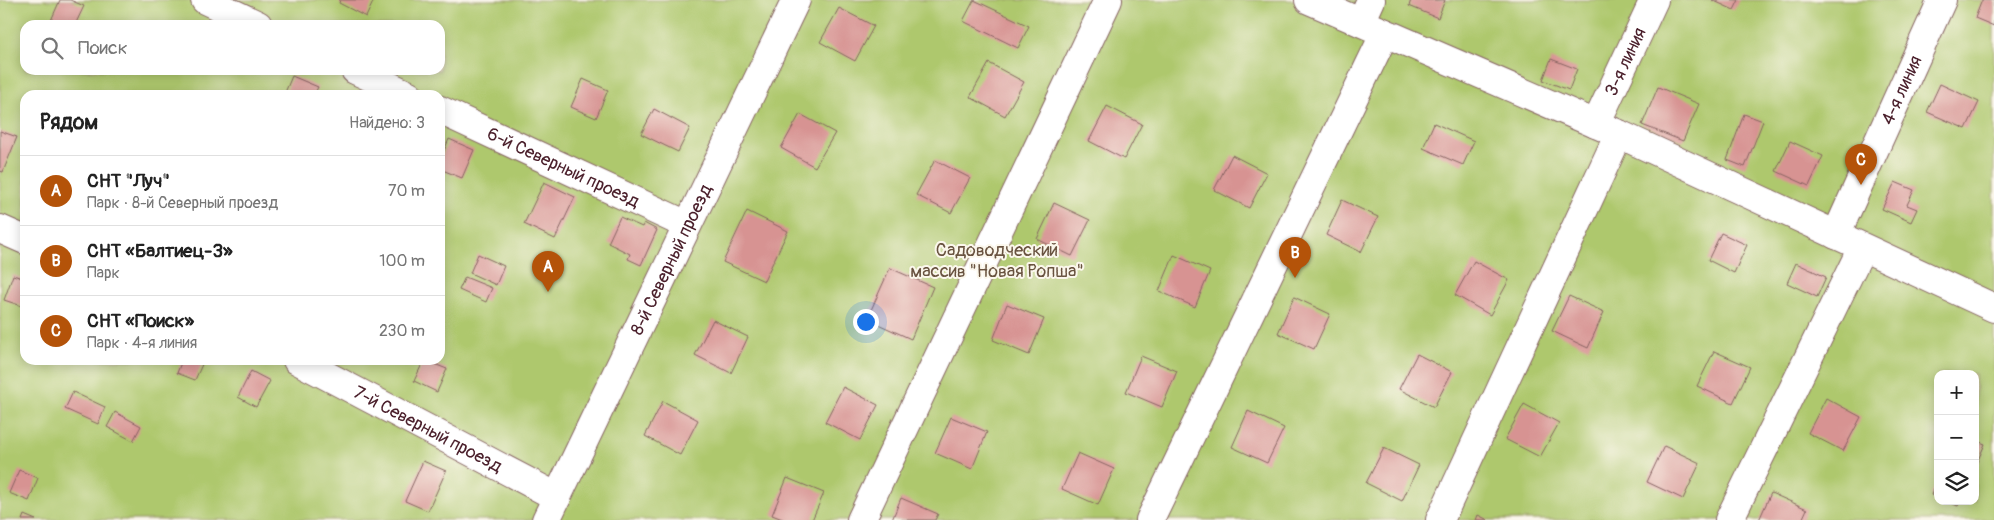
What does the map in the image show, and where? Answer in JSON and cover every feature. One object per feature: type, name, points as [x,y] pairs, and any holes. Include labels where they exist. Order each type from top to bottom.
[{"type":"street","points":[[205,0],[247,20]]},
{"type":"street","name":"8-й Северный проезд","points":[[551,509],[796,0]]},
{"type":"street","points":[[861,520],[1108,0]]},
{"type":"street","points":[[1309,0],[1372,18],[1994,308]]},
{"type":"street","name":"3-я линия","points":[[1440,520],[1607,129],[1654,0]]},
{"type":"street","name":"4-я линия","points":[[1836,235],[1942,0]]},
{"type":"street","points":[[1150,520],[1372,18]]},
{"type":"street","points":[[366,75],[398,90]]},
{"type":"street","name":"6-й Северный проезд","points":[[445,112],[688,225]]},
{"type":"street","points":[[0,228],[20,238]]},
{"type":"street","points":[[1729,520],[1862,248]]},
{"type":"street","name":"7-й Северный проезд","points":[[306,365],[551,509]]},
{"type":"green space","name":"Садоводческий массив \"Новая Ропша\"","points":[[0,0],[1994,0],[1994,520],[0,520]]},
{"type":"building","points":[[60,0],[70,0],[84,6],[77,20],[51,20]]},
{"type":"building","points":[[340,0],[374,0],[366,17],[339,3]]},
{"type":"building","points":[[974,0],[1029,26],[1018,48],[963,21]]},
{"type":"building","points":[[1411,0],[1445,0],[1438,18],[1409,6]]},
{"type":"building","points":[[1712,0],[1739,0],[1734,10]]},
{"type":"building","points":[[1982,0],[1994,0],[1994,26],[1975,18]]},
{"type":"building","points":[[839,8],[874,26],[855,61],[820,42]]},
{"type":"building","points":[[1551,59],[1577,69],[1569,90],[1543,80]]},
{"type":"building","points":[[989,63],[1024,82],[1005,116],[970,97]]},
{"type":"building","points":[[292,76],[318,87],[316,90],[286,90]]},
{"type":"building","points":[[583,79],[608,90],[596,118],[571,107]]},
{"type":"building","points":[[1940,84],[1979,102],[1966,129],[1927,112]]},
{"type":"building","points":[[1658,87],[1699,104],[1683,141],[1642,125]]},
{"type":"building","points":[[1107,106],[1142,124],[1124,159],[1089,141]]},
{"type":"building","points":[[654,109],[690,128],[678,152],[641,134]]},
{"type":"building","points":[[800,114],[835,133],[815,167],[781,148]]},
{"type":"building","points":[[1744,114],[1763,121],[1745,167],[1727,160]]},
{"type":"building","points":[[1434,123],[1474,141],[1463,165],[1423,148]]},
{"type":"building","points":[[0,131],[17,137],[3,172],[0,171]]},
{"type":"building","points":[[449,139],[474,150],[462,178],[445,171],[445,148]]},
{"type":"building","points":[[1790,141],[1823,156],[1809,186],[1776,171]]},
{"type":"building","points":[[1232,155],[1267,173],[1249,208],[1214,190]]},
{"type":"building","points":[[935,160],[970,178],[951,213],[916,195]]},
{"type":"building","points":[[544,182],[575,197],[555,239],[524,224]]},
{"type":"building","points":[[1895,182],[1914,190],[1907,205],[1917,209],[1911,222],[1882,209]]},
{"type":"building","points":[[1342,200],[1378,217],[1361,252],[1326,235]]},
{"type":"building","points":[[1054,203],[1090,220],[1072,256],[1037,239]]},
{"type":"building","points":[[747,211],[788,231],[764,281],[723,262]]},
{"type":"building","points":[[620,217],[642,227],[644,223],[657,230],[641,265],[628,259],[630,254],[608,243]]},
{"type":"building","points":[[1721,233],[1747,245],[1734,273],[1708,260]]},
{"type":"building","points":[[478,254],[504,266],[496,285],[470,273]]},
{"type":"building","points":[[1174,255],[1210,271],[1195,307],[1159,291]]},
{"type":"building","points":[[1474,261],[1509,280],[1490,315],[1455,295]]},
{"type":"building","points":[[1796,263],[1826,277],[1817,297],[1787,283]]},
{"type":"building","points":[[890,268],[933,287],[911,339],[867,319]]},
{"type":"building","points":[[13,275],[20,277],[20,305],[4,300]]},
{"type":"building","points":[[465,277],[492,288],[486,302],[459,290]]},
{"type":"building","points":[[1569,296],[1604,312],[1588,348],[1552,331]]},
{"type":"building","points":[[1294,297],[1330,314],[1314,349],[1278,333]]},
{"type":"building","points":[[1007,304],[1044,319],[1029,355],[993,340]]},
{"type":"building","points":[[713,320],[748,337],[731,373],[695,355]]},
{"type":"building","points":[[1714,351],[1750,367],[1733,403],[1697,386]]},
{"type":"building","points":[[1417,354],[1452,372],[1434,407],[1399,389]]},
{"type":"building","points":[[1141,356],[1177,371],[1162,407],[1126,392]]},
{"type":"building","points":[[180,365],[202,365],[195,380],[177,373]]},
{"type":"building","points":[[422,365],[437,365],[447,369],[437,392],[414,381]]},
{"type":"building","points":[[251,371],[270,381],[256,407],[238,397]]},
{"type":"building","points":[[843,387],[878,405],[860,440],[825,422]]},
{"type":"building","points":[[73,392],[105,407],[98,424],[65,409]]},
{"type":"building","points":[[1826,398],[1861,417],[1843,451],[1808,433]]},
{"type":"building","points":[[663,401],[698,420],[680,455],[645,436]]},
{"type":"building","points":[[1524,404],[1559,423],[1540,457],[1505,439]]},
{"type":"building","points":[[1248,411],[1284,428],[1267,463],[1232,447]]},
{"type":"building","points":[[115,412],[141,426],[133,441],[107,427]]},
{"type":"building","points":[[951,417],[987,432],[972,469],[935,453]]},
{"type":"building","points":[[1979,442],[1985,444],[1979,458]]},
{"type":"building","points":[[1664,446],[1700,463],[1683,499],[1647,482]]},
{"type":"building","points":[[1384,448],[1419,465],[1402,501],[1366,483]]},
{"type":"building","points":[[1078,453],[1114,469],[1098,505],[1062,489]]},
{"type":"building","points":[[423,461],[446,471],[428,511],[405,501]]},
{"type":"building","points":[[19,470],[38,478],[29,501],[9,493]]},
{"type":"building","points":[[787,478],[824,493],[812,520],[785,520],[772,515]]},
{"type":"building","points":[[1771,493],[1807,509],[1802,520],[1759,520]]},
{"type":"building","points":[[901,498],[938,514],[935,520],[892,520]]},
{"type":"building","points":[[24,515],[36,520],[22,520]]},
{"type":"building","points":[[1478,515],[1488,520],[1476,520]]},
{"type":"place","name":"СНТ «Поиск»","points":[[1861,185]]},
{"type":"place","name":"СНТ «Балтиец-3»","points":[[1295,278]]},
{"type":"place","name":"СНТ \"Луч\"","points":[[548,292]]}]
